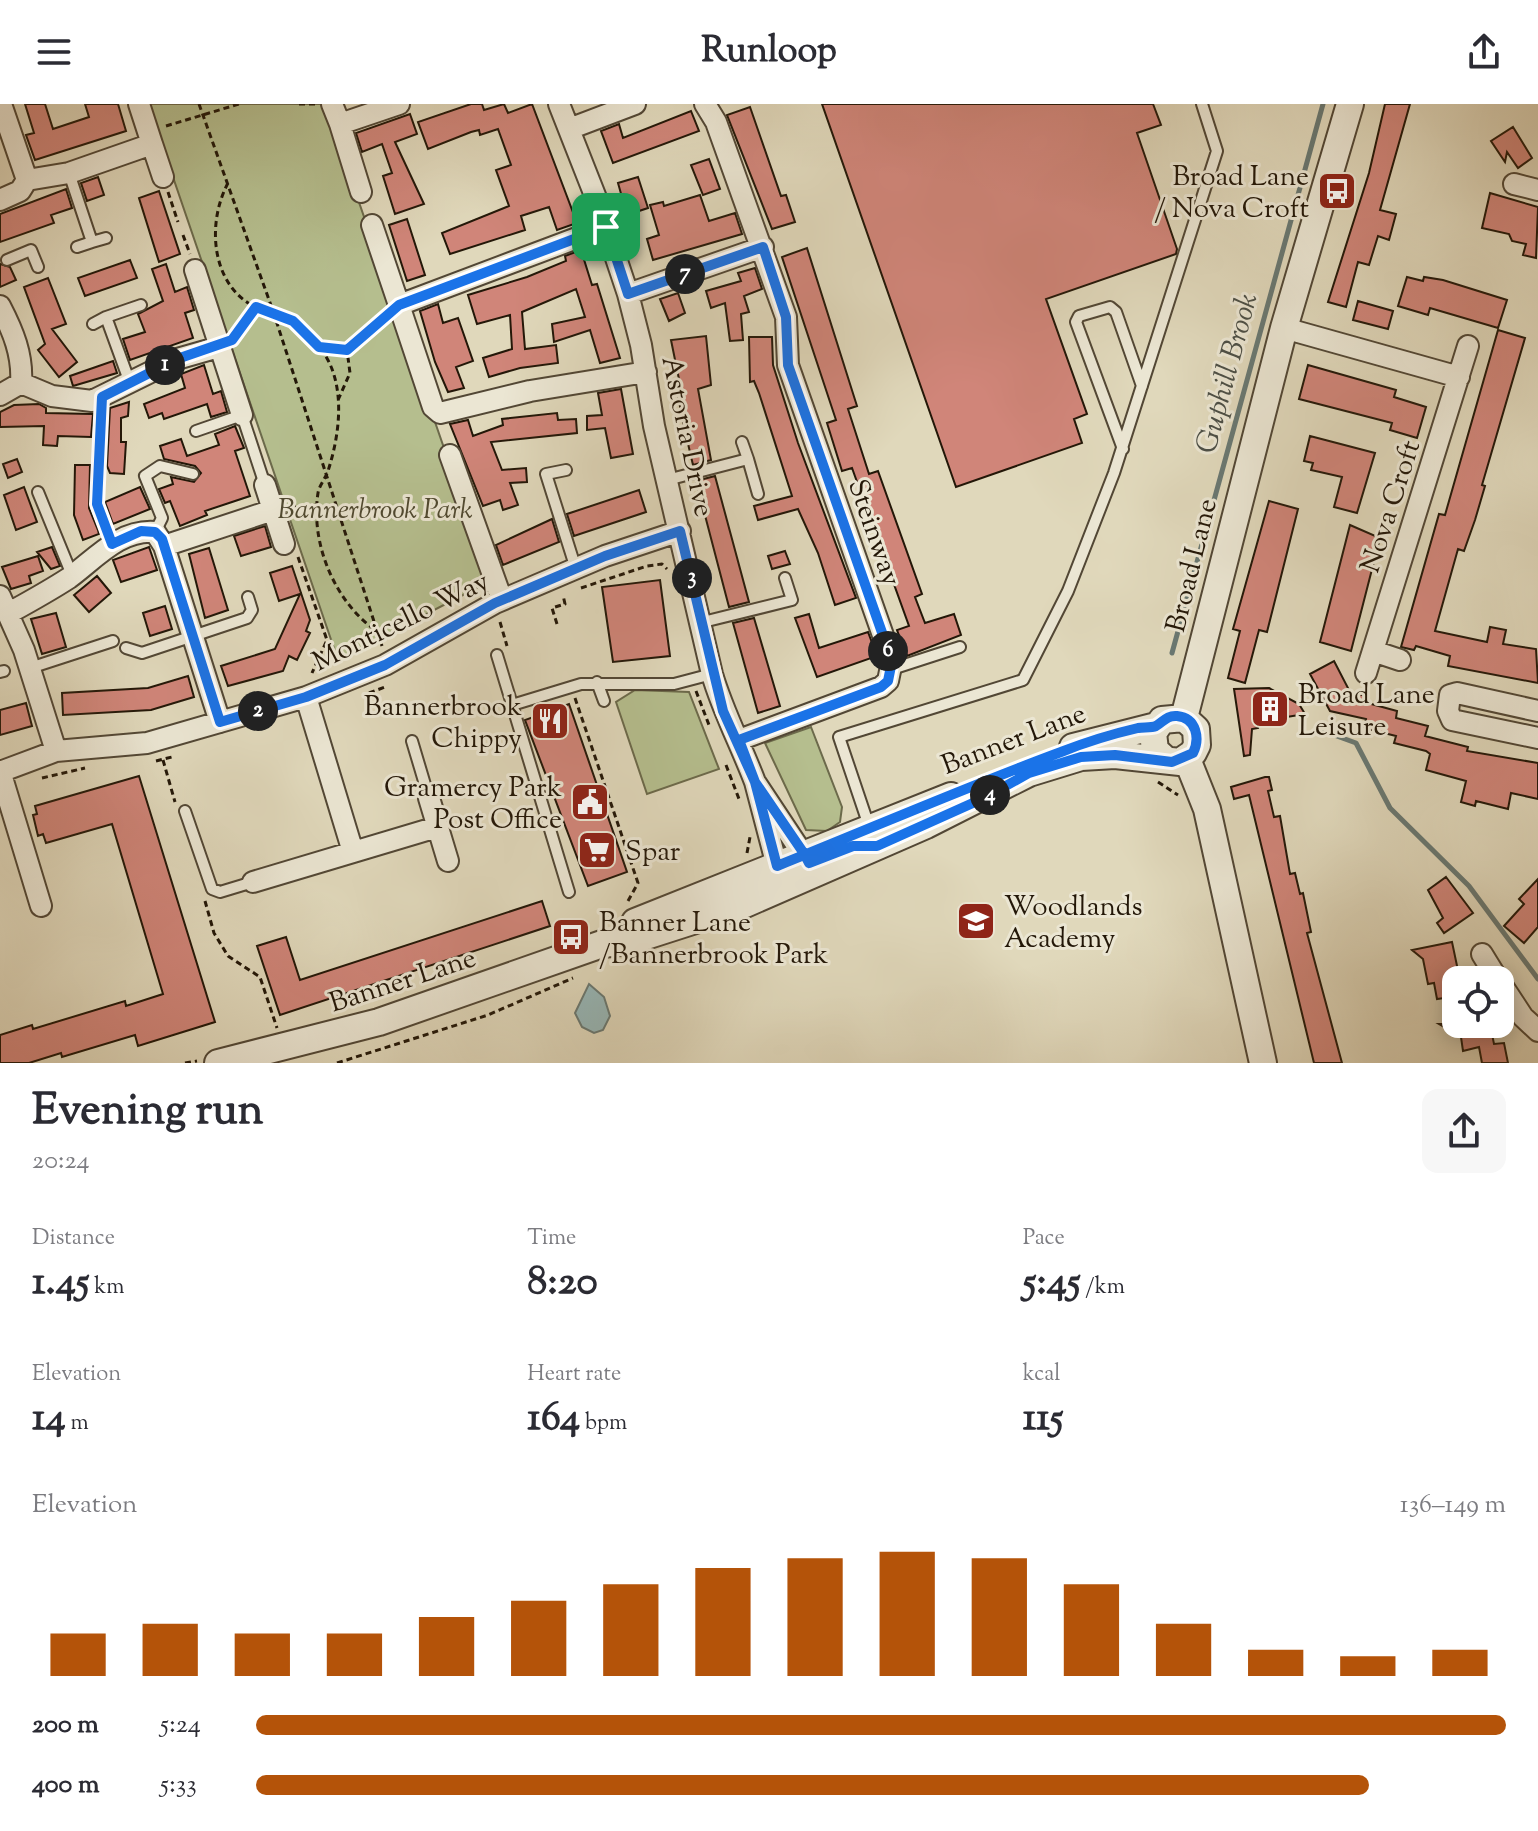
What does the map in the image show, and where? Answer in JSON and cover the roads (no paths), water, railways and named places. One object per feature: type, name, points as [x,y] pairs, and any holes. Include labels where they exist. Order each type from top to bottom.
[{"type":"street","points":[[1,104],[27,180]]},
{"type":"street","points":[[139,104],[163,177]]},
{"type":"street","points":[[332,104],[361,192]]},
{"type":"street","points":[[340,124],[399,104]]},
{"type":"street","name":"Astoria Drive","points":[[559,104],[628,294],[667,480],[703,622],[712,674],[723,711],[739,740],[755,782],[777,866]]},
{"type":"street","points":[[569,129],[635,104]]},
{"type":"street","name":"Steinway","points":[[705,104],[716,122],[763,247],[786,317],[788,365],[892,669]]},
{"type":"street","name":"Broad Lane","points":[[1184,718],[1284,328],[1350,104]]},
{"type":"street","points":[[0,200],[20,191],[27,180],[69,173],[152,144]]},
{"type":"street","points":[[1514,184],[1538,190]]},
{"type":"street","points":[[372,225],[433,407],[440,413],[530,391],[646,372]]},
{"type":"street","points":[[399,305],[606,227]]},
{"type":"street","points":[[628,294],[763,247]]},
{"type":"street","points":[[195,270],[242,415]]},
{"type":"street","points":[[0,306],[19,352],[21,383]]},
{"type":"street","points":[[1284,328],[1459,377]]},
{"type":"street","name":"Nova Croft","points":[[1366,673],[1468,346]]},
{"type":"street","points":[[0,395],[21,383],[72,401],[92,401],[177,359],[219,347]]},
{"type":"street","points":[[450,455],[506,609]]},
{"type":"street","points":[[265,485],[284,544]]},
{"type":"street","points":[[56,751],[30,668],[4,604],[72,575],[112,544],[141,531],[160,539],[273,510]]},
{"type":"street","name":"Monticello Way","points":[[41,906],[0,772],[56,751],[147,743],[306,697],[385,665],[506,609],[576,569],[680,531]]},
{"type":"street","points":[[160,539],[220,722]]},
{"type":"street","points":[[1373,651],[1400,660]]},
{"type":"street","points":[[739,740],[881,687],[892,669]]},
{"type":"street","points":[[1538,711],[1457,693],[1450,695],[1448,711],[1452,720],[1538,738]]},
{"type":"street","points":[[306,697],[353,852]]},
{"type":"street","points":[[1168,765],[1197,745],[1198,737],[1184,718],[1169,717],[1156,726],[1152,741],[1159,756],[1207,809],[1263,1063]]},
{"type":"street","name":"Banner Lane","points":[[218,1063],[393,1017],[602,944],[630,941],[745,904],[809,864],[1086,742],[1156,726]]},
{"type":"street","name":"Banner Lane","points":[[873,836],[984,798],[1029,773],[1081,757],[1115,755],[1168,765]]},
{"type":"street","name":"Astoria Drive","points":[[755,782],[809,864]]},
{"type":"street","points":[[429,798],[448,861]]},
{"type":"street","points":[[253,882],[437,827]]},
{"type":"street","name":"Banner Lane","points":[[602,944],[620,928],[777,866],[809,864]]},
{"type":"street","points":[[1482,954],[1490,966]]},
{"type":"street","points":[[1514,1004],[1538,1031]]},
{"type":"lane","points":[[873,836],[839,737],[1023,680],[1068,591],[1123,449],[1217,151],[1202,104]]},
{"type":"lane","points":[[69,173],[92,242]]},
{"type":"lane","points":[[77,247],[106,238]]},
{"type":"lane","points":[[7,260],[31,250],[38,267]]},
{"type":"lane","points":[[93,324],[141,305]]},
{"type":"lane","points":[[1123,449],[1076,322],[1079,316],[1110,307],[1116,312],[1142,386]]},
{"type":"lane","points":[[106,317],[130,383]]},
{"type":"lane","points":[[102,397],[97,504],[112,544]]},
{"type":"lane","points":[[196,431],[242,415],[265,485]]},
{"type":"lane","points":[[742,442],[758,494]]},
{"type":"lane","points":[[667,480],[748,459]]},
{"type":"lane","points":[[160,539],[162,518],[145,476],[160,466],[193,474]]},
{"type":"lane","points":[[566,470],[546,474],[576,569]]},
{"type":"lane","points":[[38,492],[72,575]]},
{"type":"lane","points":[[703,622],[794,603],[785,578]]},
{"type":"lane","points":[[126,648],[142,653],[247,618],[252,610],[248,597]]},
{"type":"lane","points":[[30,668],[113,641]]},
{"type":"lane","points":[[892,669],[960,647]]},
{"type":"lane","points":[[497,655],[569,892]]},
{"type":"lane","points":[[512,705],[597,682],[674,684],[712,674]]},
{"type":"lane","points":[[597,682],[604,701]]},
{"type":"lane","points":[[412,741],[429,798]]},
{"type":"lane","points":[[181,807],[212,889],[220,892],[253,882]]},
{"type":"water","points":[[589,984],[604,997],[610,1016],[603,1030],[594,1033],[582,1027],[575,1013]]},
{"type":"waterway","name":"Guphill Brook","points":[[1172,653],[1323,104]]},
{"type":"waterway","name":"Guphill Brook","points":[[1323,731],[1356,743],[1390,808],[1469,886],[1538,979]]},
{"type":"place","name":"Broad Lane / Nova Croft","points":[[1337,191]]},
{"type":"place","name":"Broad Lane Leisure","points":[[1270,709]]},
{"type":"place","name":"Bannerbrook Chippy","points":[[550,721]]},
{"type":"place","name":"Gramercy Park Post Office","points":[[590,802]]},
{"type":"place","name":"Spar","points":[[597,850]]},
{"type":"place","name":"Woodlands Academy","points":[[976,921]]},
{"type":"place","name":"Banner Lane /Bannerbrook Park","points":[[571,937]]},
{"type":"park label","name":"Bannerbrook Park","points":[[375,508]]}]
